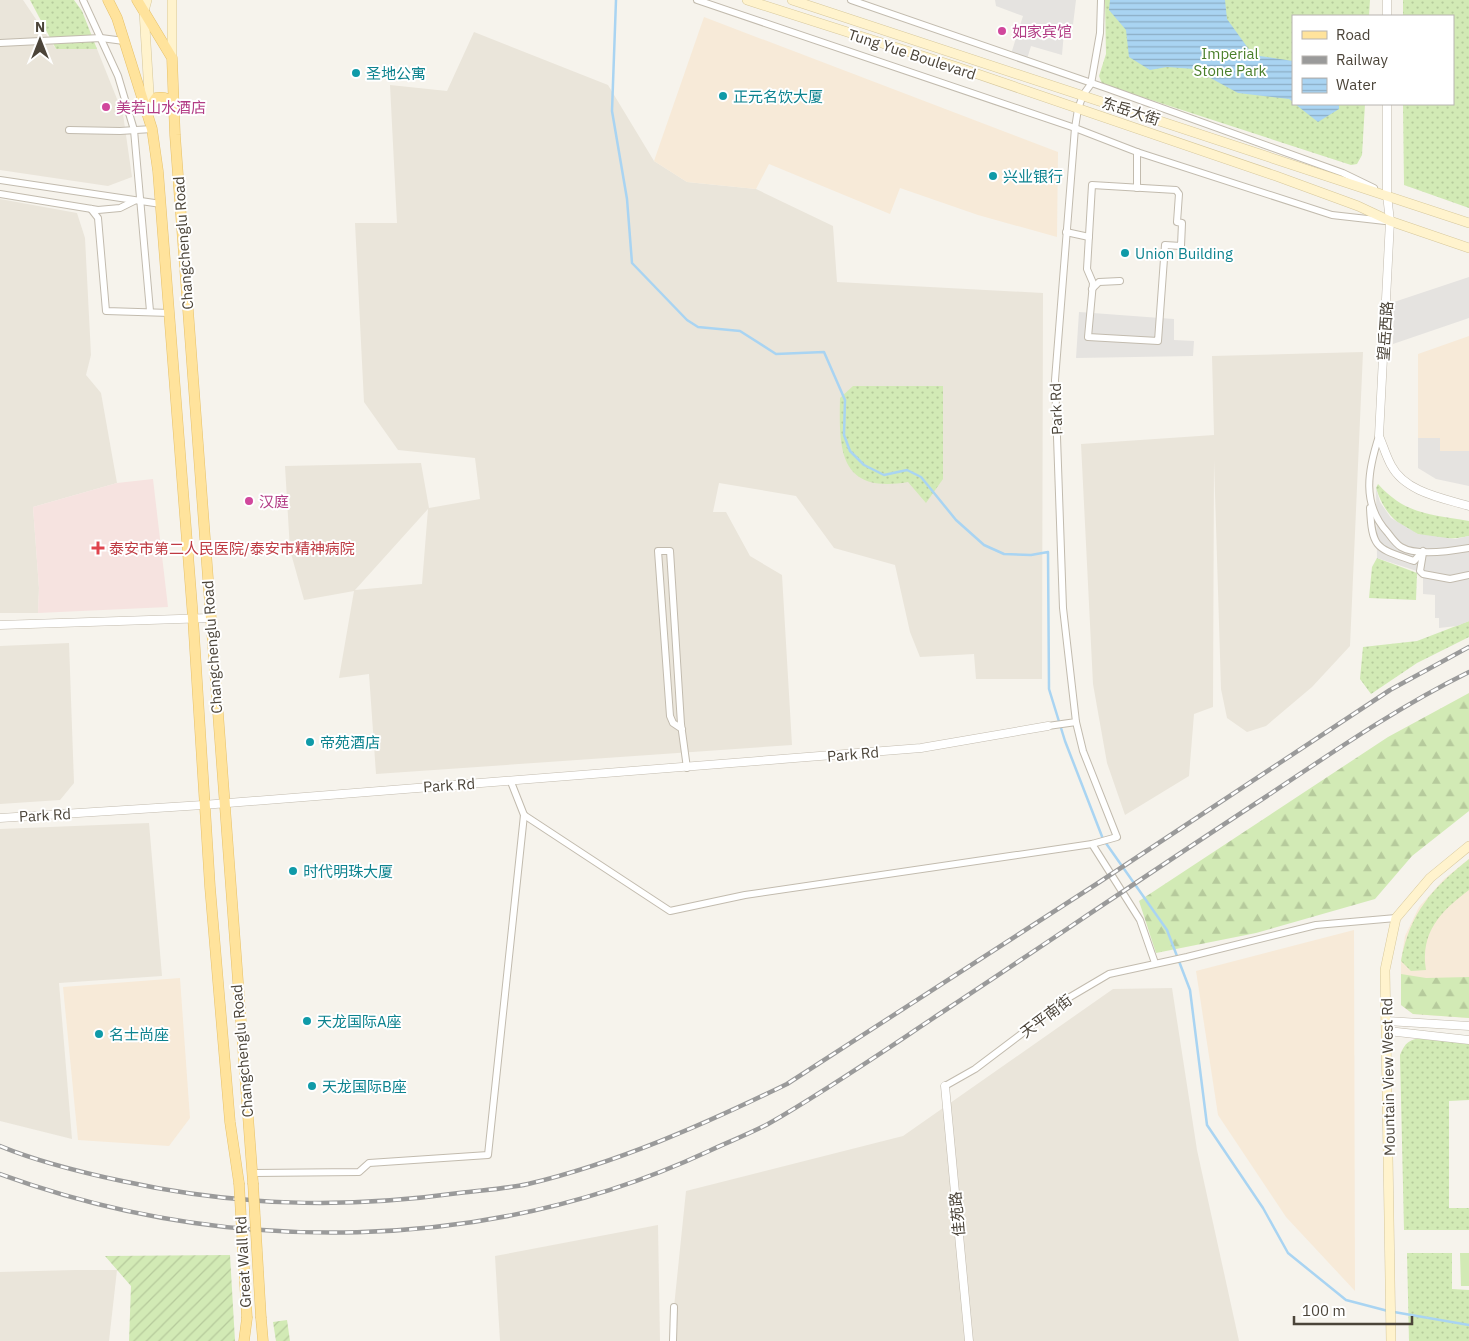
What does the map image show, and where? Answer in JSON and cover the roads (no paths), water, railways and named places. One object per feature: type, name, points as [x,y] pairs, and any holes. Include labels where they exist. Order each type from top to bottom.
[{"type":"main road","name":"Changchenglu Road","points":[[108,0],[117,18],[152,129],[161,204],[193,618],[203,806],[230,1122],[239,1183]]},
{"type":"main road","name":"Changchenglu Road","points":[[137,0],[172,58],[209,618],[261,1318]]},
{"type":"main road","points":[[147,0],[144,11],[152,129]]},
{"type":"main road","points":[[172,0],[172,58]]},
{"type":"main road","name":"Tung Yue Boulevard","points":[[747,0],[957,67],[1078,109]]},
{"type":"main road","name":"东岳大街","points":[[792,0],[1083,95],[1351,186],[1387,195],[1469,222]]},
{"type":"main road","points":[[150,107],[156,98],[162,96],[169,99],[174,106]]},
{"type":"main road","name":"东岳大街","points":[[1078,109],[1285,179],[1358,206],[1411,229],[1469,248]]},
{"type":"main road","name":"Mountain View West Rd","points":[[1391,1341],[1388,1031],[1385,970],[1396,918],[1430,878],[1469,846]]},
{"type":"main road","name":"Great Wall Rd","points":[[239,1183],[248,1341]]},
{"type":"main road","points":[[244,1341],[247,1318]]},
{"type":"main road","name":"Great Wall Rd","points":[[261,1318],[263,1341]]},
{"type":"street","points":[[83,0],[118,76],[134,130],[137,202],[150,311]]},
{"type":"street","points":[[697,0],[1075,128],[1137,152],[1332,215],[1390,221]]},
{"type":"street","points":[[851,0],[1343,173],[1387,195]]},
{"type":"street","points":[[1091,84],[1100,33],[1101,0]]},
{"type":"street","points":[[1387,0],[1387,15]]},
{"type":"street","points":[[0,43],[101,38],[124,41]]},
{"type":"street","name":"Park Rd","points":[[0,818],[203,806],[920,748],[1072,723],[1063,608],[1055,380],[1075,128],[1078,109],[1083,95],[1091,84]]},
{"type":"street","name":"望岳西路","points":[[1387,105],[1387,195],[1390,221],[1379,436],[1392,466],[1408,484],[1434,496],[1469,506]]},
{"type":"street","points":[[69,130],[152,129]]},
{"type":"street","points":[[1137,152],[1137,188]]},
{"type":"street","points":[[0,180],[137,202],[161,204]]},
{"type":"street","points":[[1092,185],[1176,190],[1179,194],[1177,222],[1182,223],[1181,246],[1165,245],[1158,341],[1088,337],[1093,283],[1087,269],[1089,237],[1092,185]]},
{"type":"street","points":[[0,194],[90,209],[120,208],[137,202]]},
{"type":"street","points":[[90,209],[98,218],[106,311],[170,313]]},
{"type":"street","points":[[1066,232],[1089,237]]},
{"type":"street","points":[[1092,289],[1099,282],[1120,281]]},
{"type":"street","points":[[1379,436],[1371,462],[1368,488],[1376,520],[1401,547],[1423,551],[1448,552],[1469,548]]},
{"type":"street","points":[[1370,495],[1372,535],[1383,550],[1414,561],[1423,551]]},
{"type":"street","points":[[682,729],[673,723],[670,716],[658,551],[670,551],[686,768]]},
{"type":"street","points":[[1423,551],[1420,571],[1423,574],[1450,579],[1469,575]]},
{"type":"street","points":[[0,625],[209,618]]},
{"type":"street","points":[[524,815],[670,912],[745,895],[1096,843],[1112,839],[1117,837],[1072,723]]},
{"type":"street","points":[[252,1178],[359,1172],[368,1163],[488,1155],[524,815],[511,782]]},
{"type":"street","points":[[1096,843],[1140,920],[1155,963]]},
{"type":"street","name":"天平南街","points":[[945,1086],[975,1069],[1070,997],[1109,974],[1316,925],[1396,918]]},
{"type":"street","points":[[1387,1021],[1469,1026]]},
{"type":"street","points":[[1388,1031],[1469,1040]]},
{"type":"street","name":"佳苑路","points":[[945,1086],[969,1341]]},
{"type":"street","points":[[673,1341],[674,1308]]},
{"type":"water","points":[[1110,0],[1225,0],[1227,19],[1253,55],[1292,61],[1292,101],[1289,99],[1238,93],[1194,69],[1167,67],[1150,70],[1129,57],[1126,30],[1109,10]]},
{"type":"water","points":[[1296,105],[1339,105],[1339,109],[1318,122]]},
{"type":"waterway","points":[[616,0],[612,111],[627,199],[632,263],[687,320],[698,327],[740,331],[776,354],[824,352],[845,400],[844,435],[850,451],[864,465],[884,475],[907,470],[921,477],[956,520],[984,545],[1004,554],[1031,555],[1048,552],[1049,689],[1065,741],[1103,839],[1167,930],[1190,990],[1207,1125],[1263,1208],[1288,1253],[1346,1300],[1388,1311]]},
{"type":"waterway","points":[[1394,1312],[1469,1325]]},
{"type":"railway","points":[[0,1146],[45,1162],[75,1170],[164,1189],[248,1200],[331,1203],[416,1198],[528,1184],[627,1154],[692,1128],[787,1084],[1098,883],[1390,690],[1469,647]]},
{"type":"railway","points":[[0,1174],[87,1201],[176,1220],[266,1230],[357,1232],[448,1225],[537,1210],[624,1185],[746,1135],[791,1111],[1341,747],[1391,715],[1469,672]]},
{"type":"place","name":"如家宾馆","points":[[1002,31]]},
{"type":"place","name":"圣地公寓","points":[[356,73]]},
{"type":"place","name":"正元名饮大厦","points":[[723,96]]},
{"type":"place","name":"美若山水酒店","points":[[106,107]]},
{"type":"place","name":"兴业银行","points":[[993,176]]},
{"type":"place","name":"Union Building","points":[[1125,253]]},
{"type":"place","name":"汉庭","points":[[249,501]]},
{"type":"place","name":"泰安市第二人民医院/泰安市精神病院","points":[[98,548]]},
{"type":"place","name":"帝苑酒店","points":[[310,742]]},
{"type":"place","name":"时代明珠大厦","points":[[293,871]]},
{"type":"place","name":"天龙国际A座","points":[[307,1021]]},
{"type":"place","name":"名士尚座","points":[[99,1034]]},
{"type":"place","name":"天龙国际B座","points":[[312,1086]]},
{"type":"park label","name":"Imperial Stone Park","points":[[1230,62]]}]
